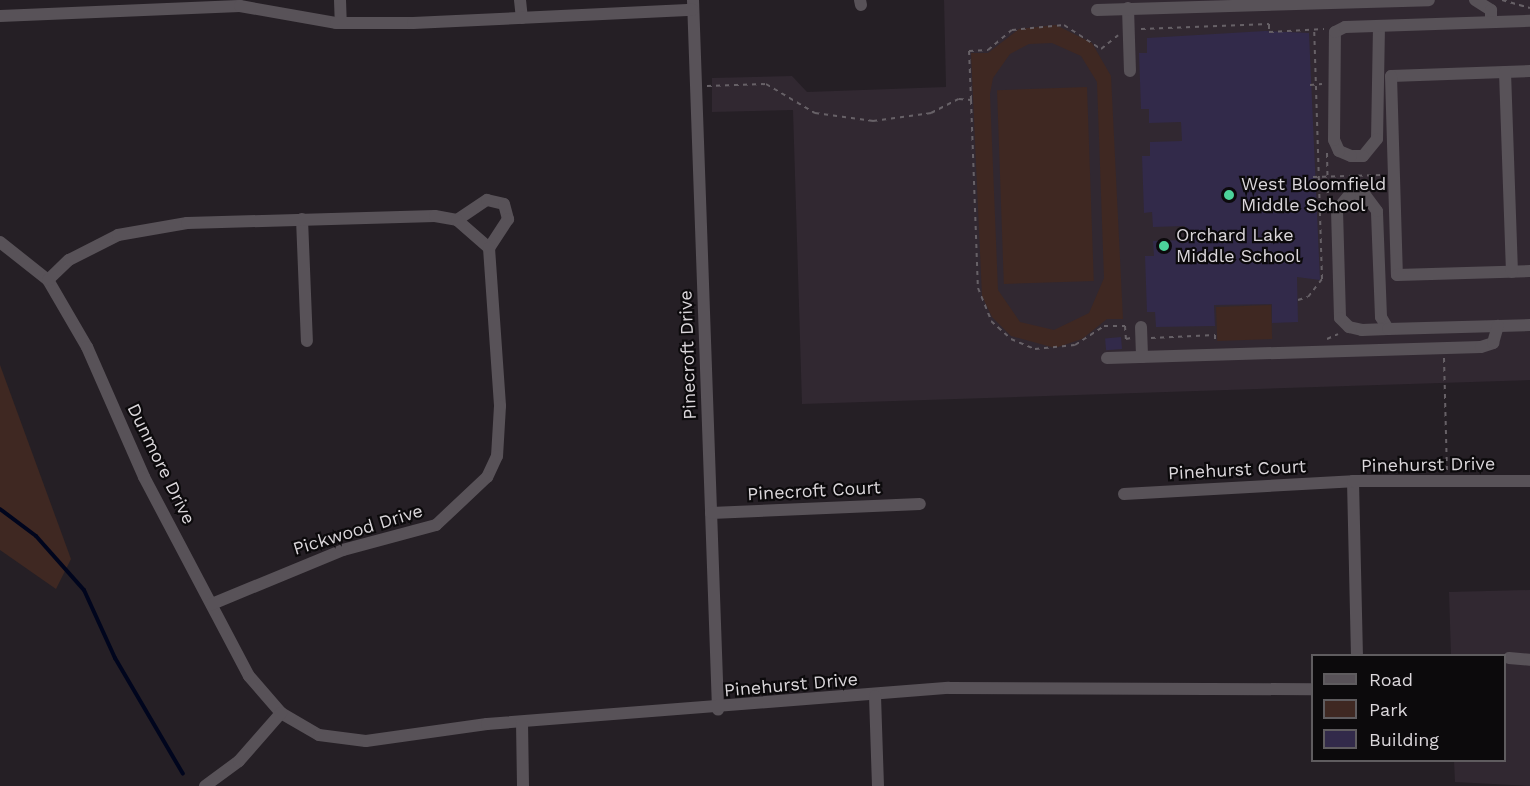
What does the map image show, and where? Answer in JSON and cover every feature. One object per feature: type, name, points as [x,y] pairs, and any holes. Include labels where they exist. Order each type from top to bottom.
[{"type":"street","points":[[340,0],[341,24]]},
{"type":"street","points":[[520,0],[522,18]]},
{"type":"street","points":[[1097,10],[1429,0]]},
{"type":"street","points":[[1475,0],[1491,10],[1491,22]]},
{"type":"street","points":[[0,16],[240,6],[341,24],[522,18],[693,5]]},
{"type":"street","name":"Pinecroft Drive","points":[[693,5],[698,86],[718,710]]},
{"type":"street","points":[[1128,8],[1130,71]]},
{"type":"street","points":[[1379,26],[1377,138],[1363,156],[1351,156],[1339,151],[1334,140],[1333,40],[1345,27],[1530,21]]},
{"type":"street","points":[[1530,71],[1391,76],[1397,275],[1530,271]]},
{"type":"street","points":[[1505,72],[1512,272]]},
{"type":"street","points":[[1389,329],[1381,317],[1377,212],[1364,195],[1341,200],[1337,210],[1341,318],[1347,325],[1389,329],[1530,325]]},
{"type":"street","points":[[48,280],[94,246],[148,227],[426,215],[457,220],[489,249],[508,219],[504,204],[487,200],[457,220]]},
{"type":"street","points":[[302,219],[307,342]]},
{"type":"street","name":"Dunmore Drive","points":[[0,242],[48,280],[87,347],[144,477],[249,676],[281,712]]},
{"type":"street","name":"Pickwood Drive","points":[[212,604],[332,554],[436,525],[487,477],[497,456],[500,406],[494,264],[489,249]]},
{"type":"street","points":[[1107,358],[1443,348],[1493,344],[1498,326]]},
{"type":"street","points":[[1141,332],[1142,357]]},
{"type":"street","name":"Pinehurst Drive","points":[[1357,654],[1353,482],[1530,481]]},
{"type":"street","name":"Pinehurst Court","points":[[1124,494],[1353,482]]},
{"type":"street","name":"Pinecroft Court","points":[[711,513],[920,504]]},
{"type":"street","points":[[1509,658],[1530,660]]},
{"type":"street","name":"Pinehurst Drive","points":[[281,712],[319,735],[366,741],[522,722],[718,710],[949,688],[1311,689]]},
{"type":"street","points":[[875,696],[878,786]]},
{"type":"street","points":[[205,786],[238,761],[281,712]]},
{"type":"street","points":[[522,722],[523,786]]},
{"type":"path","points":[[1502,0],[1530,8]]},
{"type":"path","points":[[1227,345],[1215,345],[1215,335],[1141,332],[1126,339],[1125,326],[1104,326],[1075,345],[1035,348],[1011,339],[992,321],[978,288],[969,51],[988,50],[1012,30],[1064,25],[1101,49],[1129,31],[1269,24],[1269,32],[1314,30],[1331,21]]},
{"type":"path","points":[[1298,300],[1308,297],[1322,279],[1314,30]]},
{"type":"path","points":[[698,86],[766,84],[815,113],[843,120],[931,113],[959,99],[971,100]]},
{"type":"path","points":[[1385,164],[1386,187]]},
{"type":"path","points":[[1313,177],[1385,175]]},
{"type":"path","points":[[1322,342],[1347,325]]},
{"type":"path","points":[[1443,348],[1448,482]]},
{"type":"shaded area","name":"Orchard Lake Middle School","points":[[944,0],[1530,0],[1530,380],[802,404],[793,110],[712,112],[712,78],[792,76],[807,92],[946,87]]},
{"type":"shaded area","points":[[1530,590],[1530,786],[1455,782],[1454,762],[1506,762],[1506,654],[1451,654],[1449,592]]},
{"type":"green space","points":[[1056,25],[1092,43],[1111,76],[1123,319],[1107,319],[1082,339],[1055,348],[1011,336],[992,317],[982,296],[971,53],[988,53],[1019,29]],"holes":[[[1052,43],[1081,56],[1097,82],[1104,278],[1089,313],[1054,330],[1020,322],[998,290],[990,94],[993,78],[1010,54],[1029,44]]]},
{"type":"green space","points":[[1087,87],[1094,281],[1004,284],[997,90]]},
{"type":"green space","points":[[1271,305],[1272,339],[1217,341],[1216,307]]},
{"type":"green space","points":[[0,365],[71,559],[56,589],[0,550]]},
{"type":"building","name":"West Bloomfield Middle School","points":[[1265,31],[1309,33],[1320,280],[1297,277],[1298,322],[1272,323],[1272,304],[1214,305],[1215,326],[1156,327],[1155,312],[1147,312],[1145,256],[1154,256],[1153,241],[1185,240],[1185,226],[1153,227],[1152,212],[1144,213],[1142,156],[1150,156],[1150,142],[1182,141],[1181,122],[1149,123],[1149,109],[1141,109],[1139,53],[1147,53],[1147,38]]},
{"type":"building","points":[[1121,337],[1122,349],[1106,350],[1105,338]]},
{"type":"waterway","points":[[0,509],[36,536],[84,590],[115,658],[183,774]]},
{"type":"place","name":"West Bloomfield Middle School","points":[[1229,195]]},
{"type":"place","name":"Orchard Lake Middle School","points":[[1164,246]]}]
